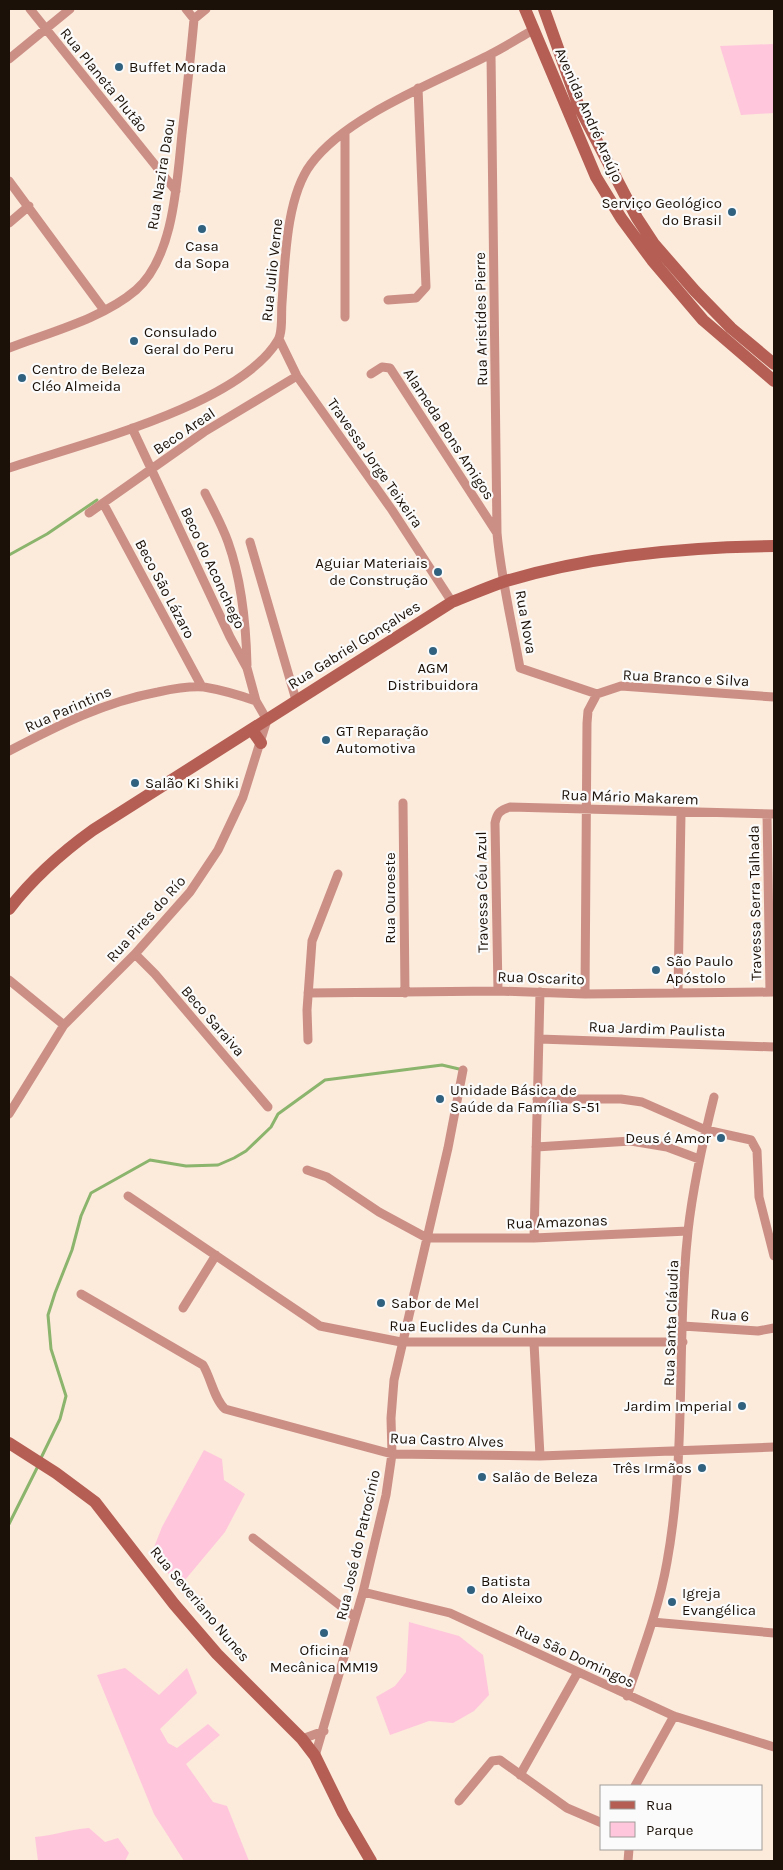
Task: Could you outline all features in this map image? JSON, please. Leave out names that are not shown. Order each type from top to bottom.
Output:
[{"type":"street","name":"Rua Planeta Plutão","points":[[30,9],[176,192]]},
{"type":"street","points":[[9,59],[70,9]]},
{"type":"street","points":[[186,9],[194,19],[206,9]]},
{"type":"street","name":"Avenida André Araújo","points":[[525,9],[596,177],[621,218],[652,260],[703,320],[774,381]]},
{"type":"street","name":"Avenida André Araújo","points":[[544,9],[578,106],[637,218],[654,244],[695,291],[731,328],[774,364]]},
{"type":"street","name":"Rua Nazira Daou","points":[[9,348],[104,310],[137,289],[156,265],[168,230],[176,192],[194,19]]},
{"type":"street","name":"Rua Julio Verne","points":[[9,468],[132,428],[215,394],[257,364],[279,339],[292,210],[311,164],[345,132],[418,88],[491,54],[533,30]]},
{"type":"street","name":"Rua Aristídes Pierre","points":[[491,54],[497,533],[500,567],[505,582]]},
{"type":"street","points":[[388,300],[416,298],[426,287],[418,88]]},
{"type":"street","points":[[345,132],[345,317]]},
{"type":"street","points":[[9,181],[104,310]]},
{"type":"street","points":[[9,223],[28,206]]},
{"type":"street","name":"Travessa Jorge Teixeira","points":[[279,339],[297,376],[392,510],[452,602]]},
{"type":"street","name":"Alameda Bons Amigos","points":[[371,374],[382,367],[390,368],[497,533]]},
{"type":"street","name":"Beco Areal","points":[[89,513],[204,432],[297,376]]},
{"type":"street","name":"Beco do Aconchego","points":[[132,428],[230,637],[247,668],[256,700],[267,720]]},
{"type":"street","points":[[205,493],[228,540],[234,562],[246,630],[247,668]]},
{"type":"street","name":"Beco São Lázaro","points":[[104,503],[202,687]]},
{"type":"street","points":[[250,542],[296,700]]},
{"type":"street","name":"Rua Gabriel Gonçalves","points":[[9,909],[23,890],[58,856],[93,830],[452,602],[505,582],[555,569],[615,558],[675,551],[774,546]]},
{"type":"street","name":"Rua Nova","points":[[505,582],[520,668],[597,694]]},
{"type":"street","name":"Rua Branco e Silva","points":[[597,694],[621,686],[774,697]]},
{"type":"street","name":"Rua Parintins","points":[[9,751],[60,724],[130,698],[169,690],[202,687],[230,692],[256,700]]},
{"type":"street","points":[[585,994],[588,809],[587,723],[588,711],[597,694]]},
{"type":"street","name":"Rua Pires do Río","points":[[9,1114],[64,1025],[135,954],[190,892],[218,850],[243,797],[267,720]]},
{"type":"street","points":[[252,730],[261,743]]},
{"type":"street","name":"Rua Ouroeste","points":[[403,803],[405,993]]},
{"type":"street","name":"Rua Mário Makarem","points":[[495,823],[497,815],[502,810],[510,807],[770,814]]},
{"type":"street","points":[[678,992],[681,813]]},
{"type":"street","name":"Travessa Serra Talhada","points":[[770,814],[772,992]]},
{"type":"street","name":"Travessa Céu Azul","points":[[495,823],[498,991]]},
{"type":"street","points":[[308,1040],[308,993],[312,941],[338,874]]},
{"type":"street","name":"Beco Saraiva","points":[[135,954],[268,1107]]},
{"type":"street","points":[[9,980],[64,1025]]},
{"type":"street","name":"Rua Oscarito","points":[[308,993],[498,991],[585,994],[772,992]]},
{"type":"street","points":[[534,1238],[540,992]]},
{"type":"street","name":"Rua Jardim Paulista","points":[[539,1039],[774,1047]]},
{"type":"street","name":"Rua José do Patrocínio","points":[[315,1756],[324,1731],[363,1592],[386,1495],[392,1454],[393,1389],[401,1342],[427,1238],[463,1070]]},
{"type":"street","name":"Rua Santa Cláudia","points":[[627,1696],[652,1622],[667,1562],[680,1451],[683,1326],[688,1231],[699,1159],[714,1098]]},
{"type":"street","points":[[536,1099],[621,1099],[642,1102],[706,1130],[751,1140],[755,1145],[759,1197],[774,1256]]},
{"type":"street","points":[[536,1147],[631,1141],[667,1147],[699,1159]]},
{"type":"street","points":[[307,1170],[327,1177],[379,1212],[427,1238]]},
{"type":"street","name":"Rua Euclides da Cunha","points":[[128,1196],[320,1326],[401,1342],[683,1342]]},
{"type":"street","name":"Rua Amazonas","points":[[427,1238],[534,1238],[688,1231]]},
{"type":"street","points":[[183,1308],[216,1255]]},
{"type":"street","name":"Rua Castro Alves","points":[[81,1294],[203,1365],[211,1379],[221,1405],[225,1409],[392,1454],[540,1456],[774,1447]]},
{"type":"street","name":"Rua 6","points":[[683,1326],[758,1331],[774,1328]]},
{"type":"street","points":[[534,1343],[540,1456]]},
{"type":"street","name":"Rua Severiano Nunes","points":[[9,1443],[95,1502],[174,1604],[216,1654],[302,1739],[315,1756],[343,1813],[370,1861]]},
{"type":"street","points":[[253,1538],[355,1617]]},
{"type":"street","name":"Rua São Domingos","points":[[363,1592],[450,1613],[674,1716],[774,1747]]},
{"type":"street","points":[[652,1622],[774,1633]]},
{"type":"street","points":[[520,1775],[578,1672]]},
{"type":"street","points":[[635,1785],[674,1716]]},
{"type":"street","points":[[302,1739],[324,1731]]},
{"type":"street","points":[[459,1801],[492,1761],[500,1760],[567,1808],[600,1822]]},
{"type":"green space","points":[[774,44],[774,113],[741,115],[720,46]]},
{"type":"green space","points":[[204,1450],[222,1459],[224,1480],[245,1494],[225,1532],[180,1586],[151,1555],[162,1527]]},
{"type":"green space","points":[[409,1622],[459,1636],[483,1655],[489,1695],[474,1711],[453,1723],[429,1721],[390,1735],[376,1697],[395,1686],[406,1672]]},
{"type":"green space","points":[[125,1668],[159,1695],[187,1668],[197,1693],[160,1729],[168,1743],[177,1748],[208,1724],[220,1735],[186,1764],[213,1802],[227,1806],[249,1861],[184,1861],[154,1814],[97,1675]]},
{"type":"green space","points":[[89,1828],[105,1842],[118,1838],[129,1853],[125,1861],[38,1861],[35,1837]]},
{"type":"waterway","points":[[9,555],[47,534],[97,500]]},
{"type":"waterway","points":[[40,1460],[60,1419],[66,1396],[51,1349],[48,1315],[72,1250],[81,1216],[91,1193],[150,1160],[186,1166],[218,1165],[234,1158],[246,1151],[271,1127],[278,1114],[325,1080],[442,1065],[459,1069]]},
{"type":"waterway","points":[[9,1524],[38,1466]]},
{"type":"place","name":"Buffet Morada","points":[[119,67]]},
{"type":"place","name":"Serviço Geológico do Brasil","points":[[732,212]]},
{"type":"place","name":"Casa da Sopa","points":[[202,229]]},
{"type":"place","name":"Consulado Geral do Peru","points":[[134,341]]},
{"type":"place","name":"Centro de Beleza Cléo Almeida","points":[[22,378]]},
{"type":"place","name":"Aguiar Materiais de Construção","points":[[438,572]]},
{"type":"place","name":"AGM Distribuidora","points":[[433,651]]},
{"type":"place","name":"GT Reparação Automotiva","points":[[326,740]]},
{"type":"place","name":"Salão Ki Shiki","points":[[135,783]]},
{"type":"place","name":"São Paulo Apóstolo","points":[[656,970]]},
{"type":"place","name":"Unidade Básica de Saúde da Família S-51","points":[[440,1099]]},
{"type":"place","name":"Deus é Amor","points":[[721,1138]]},
{"type":"place","name":"Sabor de Mel","points":[[381,1303]]},
{"type":"place","name":"Jardim Imperial","points":[[742,1406]]},
{"type":"place","name":"Três Irmãos","points":[[702,1468]]},
{"type":"place","name":"Salão de Beleza","points":[[482,1477]]},
{"type":"place","name":"Batista do Aleixo","points":[[471,1590]]},
{"type":"place","name":"Igreja Evangélica","points":[[672,1602]]},
{"type":"place","name":"Oficina Mecânica MM19","points":[[324,1633]]}]
